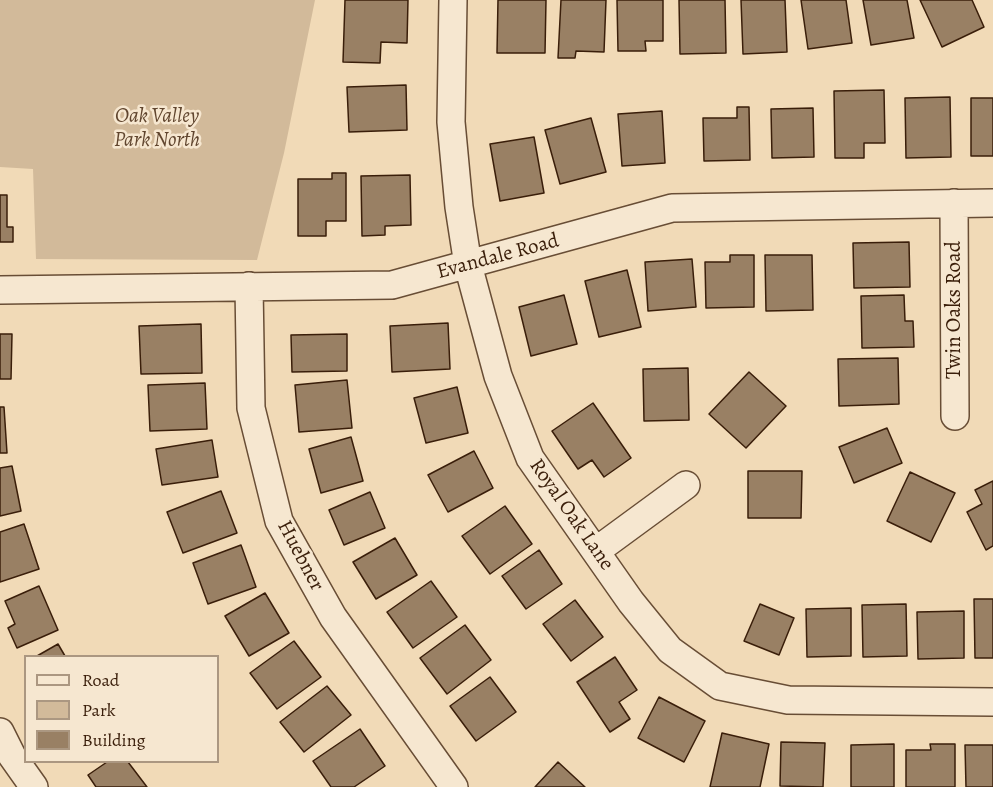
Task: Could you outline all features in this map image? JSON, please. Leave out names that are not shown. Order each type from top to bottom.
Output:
[{"type":"street","name":"Royal Oak Lane","points":[[453,0],[451,122],[459,207],[468,265],[498,375],[530,458],[631,602],[670,650],[720,686],[788,700],[993,702]]},
{"type":"street","name":"Twin Oaks Road","points":[[954,203],[955,416]]},
{"type":"street","name":"Evandale Road","points":[[0,290],[392,285],[672,208],[993,203]]},
{"type":"street","name":"Huebner","points":[[249,286],[251,408],[279,521],[333,617],[454,787]]},
{"type":"street","points":[[596,551],[686,484]]},
{"type":"street","points":[[0,732],[12,756],[34,787]]},
{"type":"green space","name":"Oak Valley Park North","points":[[0,0],[315,0],[284,153],[257,260],[36,259],[33,169],[0,167]]},
{"type":"building","points":[[345,0],[408,0],[407,43],[381,42],[380,63],[343,62]]},
{"type":"building","points":[[498,0],[546,0],[545,53],[497,53]]},
{"type":"building","points":[[561,0],[606,0],[604,52],[576,51],[575,58],[558,58]]},
{"type":"building","points":[[617,0],[663,0],[663,41],[645,41],[646,51],[618,51]]},
{"type":"building","points":[[679,0],[725,0],[726,53],[680,54]]},
{"type":"building","points":[[741,0],[785,0],[787,52],[743,54]]},
{"type":"building","points":[[801,0],[846,0],[852,43],[808,49]]},
{"type":"building","points":[[863,0],[907,0],[914,38],[871,45]]},
{"type":"building","points":[[920,0],[972,0],[984,27],[942,47]]},
{"type":"building","points":[[406,85],[407,130],[349,132],[347,87]]},
{"type":"building","points":[[884,90],[885,143],[864,143],[864,158],[835,158],[834,91]]},
{"type":"building","points":[[950,97],[951,157],[906,158],[905,98]]},
{"type":"building","points":[[971,98],[993,98],[993,156],[971,156]]},
{"type":"building","points":[[737,107],[749,107],[750,160],[704,161],[703,118],[737,118]]},
{"type":"building","points":[[813,108],[814,157],[772,158],[771,109]]},
{"type":"building","points":[[662,111],[665,163],[622,166],[618,114]]},
{"type":"building","points":[[591,118],[606,172],[560,184],[545,130]]},
{"type":"building","points":[[534,137],[544,193],[500,201],[490,144]]},
{"type":"building","points":[[332,173],[346,173],[346,221],[326,221],[326,236],[298,236],[298,179],[332,179]]},
{"type":"building","points":[[410,175],[411,225],[385,226],[385,235],[362,236],[361,176]]},
{"type":"building","points":[[0,195],[7,195],[7,227],[13,227],[13,242],[0,242]]},
{"type":"building","points":[[909,242],[910,287],[854,288],[853,243]]},
{"type":"building","points":[[730,255],[754,255],[754,307],[706,308],[705,262],[730,262]]},
{"type":"building","points":[[765,255],[812,255],[813,310],[766,311]]},
{"type":"building","points":[[692,259],[696,307],[648,311],[645,262]]},
{"type":"building","points":[[627,270],[641,327],[599,337],[585,281]]},
{"type":"building","points":[[564,295],[577,344],[531,356],[519,307]]},
{"type":"building","points":[[904,295],[905,321],[913,321],[914,347],[862,348],[861,296]]},
{"type":"building","points":[[448,323],[450,369],[392,372],[390,326]]},
{"type":"building","points":[[201,324],[202,373],[141,374],[139,326]]},
{"type":"building","points":[[0,334],[12,334],[11,379],[0,379]]},
{"type":"building","points":[[347,334],[347,371],[292,372],[291,335]]},
{"type":"building","points":[[898,358],[899,404],[839,406],[838,359]]},
{"type":"building","points":[[688,368],[689,420],[644,421],[643,369]]},
{"type":"building","points":[[749,372],[786,406],[746,448],[709,414]]},
{"type":"building","points":[[347,380],[352,428],[299,432],[295,385]]},
{"type":"building","points":[[205,383],[207,429],[150,431],[148,385]]},
{"type":"building","points":[[457,387],[468,433],[426,443],[414,398]]},
{"type":"building","points":[[593,403],[631,458],[604,477],[592,460],[578,469],[552,431]]},
{"type":"building","points":[[0,407],[4,407],[7,453],[0,453]]},
{"type":"building","points":[[887,428],[902,463],[854,483],[839,447]]},
{"type":"building","points":[[351,437],[363,481],[321,493],[309,449]]},
{"type":"building","points":[[212,440],[218,477],[162,485],[156,449]]},
{"type":"building","points":[[474,451],[493,488],[448,512],[428,475]]},
{"type":"building","points":[[12,466],[21,511],[0,516],[0,468]]},
{"type":"building","points":[[748,471],[802,471],[801,518],[748,518]]},
{"type":"building","points":[[910,472],[955,493],[931,542],[887,521]]},
{"type":"building","points":[[993,481],[993,546],[986,550],[967,512],[982,504],[975,490]]},
{"type":"building","points":[[221,491],[237,533],[183,553],[167,512]]},
{"type":"building","points":[[370,492],[385,528],[344,545],[329,510]]},
{"type":"building","points":[[505,506],[532,544],[490,574],[462,536]]},
{"type":"building","points":[[24,524],[39,569],[0,582],[0,532]]},
{"type":"building","points":[[395,538],[417,575],[376,599],[353,562]]},
{"type":"building","points":[[241,545],[256,587],[208,604],[193,563]]},
{"type":"building","points":[[539,550],[562,584],[526,609],[502,576]]},
{"type":"building","points":[[431,581],[457,617],[413,648],[387,612]]},
{"type":"building","points":[[39,586],[58,630],[17,648],[8,628],[15,624],[5,601]]},
{"type":"building","points":[[265,593],[289,633],[249,656],[225,616]]},
{"type":"building","points":[[974,599],[993,599],[993,658],[975,658]]},
{"type":"building","points":[[575,600],[603,637],[571,661],[543,624]]},
{"type":"building","points":[[760,604],[794,618],[779,655],[744,641]]},
{"type":"building","points":[[906,604],[907,656],[863,657],[862,605]]},
{"type":"building","points":[[851,608],[851,656],[807,657],[806,609]]},
{"type":"building","points":[[964,611],[964,658],[918,659],[917,612]]},
{"type":"building","points":[[465,625],[491,660],[447,694],[420,658]]},
{"type":"building","points":[[294,641],[321,677],[277,709],[250,673]]},
{"type":"building","points":[[58,644],[64,655],[39,655]]},
{"type":"building","points":[[615,657],[637,690],[619,702],[630,719],[610,732],[577,682]]},
{"type":"building","points":[[490,677],[516,712],[476,741],[450,706]]},
{"type":"building","points":[[327,686],[351,715],[304,752],[280,722]]},
{"type":"building","points":[[659,697],[705,721],[684,762],[638,738]]},
{"type":"building","points":[[360,729],[385,766],[354,787],[331,787],[313,761]]},
{"type":"building","points":[[722,733],[769,744],[760,787],[710,787]]},
{"type":"building","points":[[781,742],[825,743],[823,787],[780,786]]},
{"type":"building","points":[[894,744],[894,787],[851,787],[851,745]]},
{"type":"building","points":[[930,744],[955,744],[955,787],[906,787],[906,750],[931,750]]},
{"type":"building","points":[[965,745],[993,745],[993,787],[966,787]]},
{"type":"building","points":[[558,762],[585,787],[535,787]]},
{"type":"building","points":[[106,763],[129,763],[147,787],[96,787],[88,775]]}]
